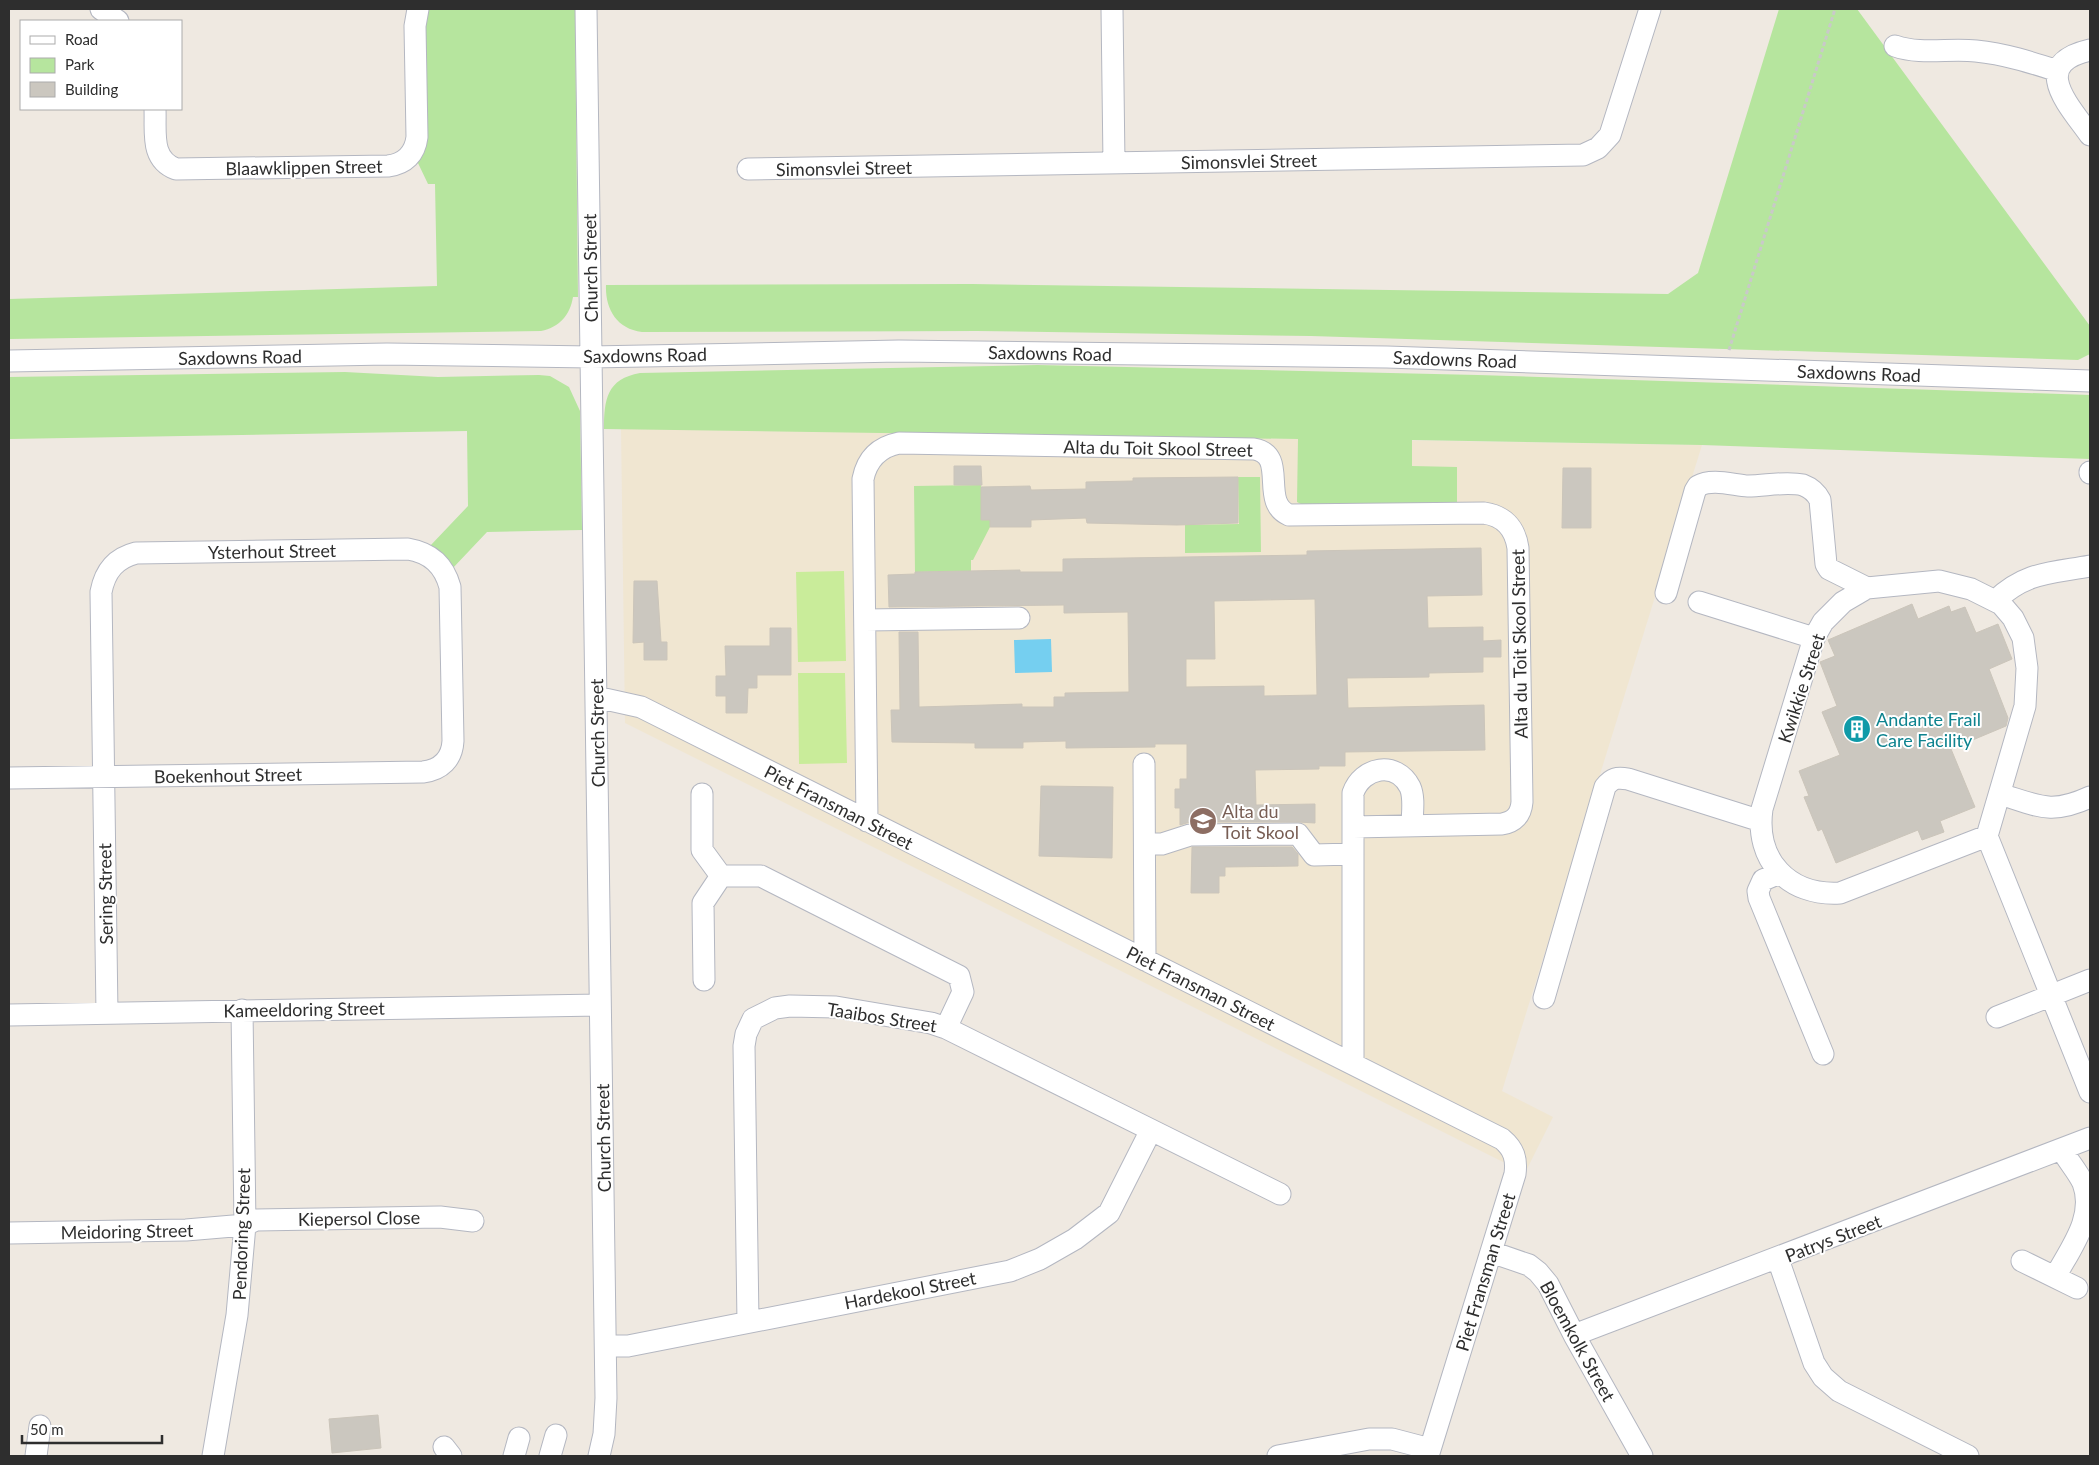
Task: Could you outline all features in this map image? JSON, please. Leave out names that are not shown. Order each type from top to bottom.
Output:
[{"type":"street","name":"Blaawklippen Street","points":[[155,110],[157,151],[165,163],[176,169],[395,165],[407,159],[416,145],[415,26],[418,9]]},
{"type":"street","name":"Church Street","points":[[586,9],[606,1346],[606,1416],[600,1456]]},
{"type":"street","points":[[1112,9],[1114,163]]},
{"type":"street","name":"Simonsvlei Street","points":[[748,169],[1584,155],[1598,148],[1610,135],[1650,9]]},
{"type":"street","points":[[1895,46],[1904,49],[1938,52],[1974,50],[2006,55],[2058,71]]},
{"type":"street","points":[[2090,50],[2067,58],[2058,71],[2056,80],[2061,96],[2090,135]]},
{"type":"street","name":"Saxdowns Road","points":[[9,362],[387,354],[591,357],[899,351],[1387,357],[2090,381]]},
{"type":"street","name":"Alta du Toit Skool Street","points":[[867,821],[863,479],[873,458],[889,445],[900,443],[1254,449],[1264,452],[1270,459],[1273,468],[1275,500],[1280,509],[1289,514],[1484,512],[1494,514],[1509,524],[1517,539],[1518,548],[1521,808],[1515,819],[1507,823],[1353,827]]},
{"type":"street","points":[[1666,592],[1695,491],[1698,486],[1709,482],[1747,486],[1801,485],[1810,488],[1817,493],[1820,500],[1826,564],[1829,569],[1867,588]]},
{"type":"street","name":"Ysterhout Street","points":[[104,776],[101,592],[111,567],[127,556],[136,553],[408,549],[428,555],[443,569],[450,587],[452,749],[444,764]]},
{"type":"street","points":[[1995,601],[2010,586],[2027,578],[2090,566]]},
{"type":"street","name":"Kwikkie Street","points":[[1938,581],[1971,589],[2001,604],[2018,626],[2026,653],[2027,668],[2024,706],[1987,836],[1840,893],[1812,891],[1798,886],[1780,873],[1767,854],[1763,843],[1760,821],[1762,809],[1814,638],[1833,610],[1867,588],[1938,581]]},
{"type":"street","points":[[1699,602],[1814,638]]},
{"type":"street","points":[[865,620],[1019,618]]},
{"type":"street","name":"Piet Fransman Street","points":[[596,697],[641,707],[1502,1139],[1514,1152],[1516,1168],[1429,1453]]},
{"type":"street","name":"Boekenhout Street","points":[[9,778],[423,772],[431,771],[444,764]]},
{"type":"street","points":[[1144,764],[1145,960]]},
{"type":"street","points":[[1353,1064],[1353,793],[1355,785],[1366,774],[1381,769],[1397,774],[1409,786],[1412,794],[1412,826]]},
{"type":"street","name":"Sering Street","points":[[104,776],[107,1013]]},
{"type":"street","points":[[1544,998],[1608,782],[1619,778],[1628,779],[1760,821]]},
{"type":"street","points":[[702,794],[702,850],[721,876]]},
{"type":"street","points":[[2000,794],[2046,808],[2071,806],[2090,797]]},
{"type":"street","points":[[1144,844],[1162,844],[1190,835],[1298,834],[1314,855],[1353,854]]},
{"type":"street","points":[[1987,836],[2090,1092]]},
{"type":"street","points":[[1780,873],[1764,880],[1758,891],[1758,898],[1823,1054]]},
{"type":"street","points":[[704,980],[703,903],[721,876]]},
{"type":"street","points":[[721,876],[761,876],[954,972],[962,982],[964,992],[946,1028]]},
{"type":"street","points":[[1996,1017],[2090,980]]},
{"type":"street","name":"Kameeldoring Street","points":[[9,1015],[600,1004]]},
{"type":"street","name":"Taaibos Street","points":[[748,1322],[744,1046],[746,1034],[753,1019],[775,1008],[790,1006],[836,1007],[946,1028],[1280,1194]]},
{"type":"street","name":"Pendoring Street","points":[[213,1456],[237,1315],[245,1225],[242,1010]]},
{"type":"street","name":"Hardekool Street","points":[[606,1346],[628,1346],[1010,1271],[1040,1259],[1075,1239],[1109,1213],[1151,1130]]},
{"type":"street","name":"Patrys Street","points":[[1574,1335],[1778,1259],[2090,1138]]},
{"type":"street","points":[[2055,1277],[2088,1212],[2087,1197],[2082,1182],[2062,1150]]},
{"type":"street","name":"Kiepersol Close","points":[[245,1225],[256,1220],[440,1217],[473,1221]]},
{"type":"street","name":"Meidoring Street","points":[[9,1233],[186,1230],[245,1225]]},
{"type":"street","name":"Bloemkolk Street","points":[[1491,1252],[1529,1266],[1538,1272],[1548,1284],[1574,1335],[1642,1456]]},
{"type":"street","points":[[1778,1259],[1814,1363],[1824,1377],[1839,1391],[1968,1456]]},
{"type":"street","points":[[2022,1261],[2078,1288]]},
{"type":"street","points":[[36,1456],[40,1426]]},
{"type":"street","points":[[550,1456],[556,1435]]},
{"type":"street","points":[[1278,1456],[1369,1439],[1392,1439],[1429,1453]]},
{"type":"path","points":[[1724,368],[1835,9]]},
{"type":"shaded area","name":"Alta du Toit Skool","points":[[621,428],[1702,445],[1502,1091],[1553,1117],[1525,1173],[625,723]]},
{"type":"green space","points":[[428,9],[575,9],[578,297],[573,297],[567,315],[554,327],[541,331],[9,339],[9,299],[437,286],[435,184],[428,184],[417,161],[424,26]]},
{"type":"green space","points":[[1779,9],[1857,9],[2090,326],[2090,354],[2078,360],[1311,336],[977,331],[642,332],[625,327],[619,322],[610,309],[606,294],[606,285],[972,284],[1668,294],[1698,273]]},
{"type":"green space","points":[[1037,365],[1478,375],[2090,395],[2090,459],[1702,445],[1412,440],[1412,466],[1457,467],[1457,503],[1305,506],[1297,502],[1298,439],[604,429],[605,408],[614,385],[620,380],[640,373]]},
{"type":"green space","points":[[345,372],[438,377],[539,375],[550,376],[569,387],[580,411],[582,530],[487,532],[452,569],[430,546],[468,506],[467,431],[9,439],[9,377]]},
{"type":"green space","points":[[1238,477],[1260,477],[1261,552],[1185,553],[1185,525],[1239,524]]},
{"type":"green space","points":[[981,485],[981,520],[990,520],[990,527],[973,560],[971,560],[971,571],[915,572],[914,486]]},
{"type":"green space","points":[[844,571],[846,661],[798,662],[796,572]]},
{"type":"green space","points":[[798,673],[845,673],[847,763],[799,764]]},
{"type":"water","points":[[1051,639],[1052,672],[1015,673],[1014,640]]},
{"type":"building","points":[[954,466],[981,466],[982,485],[954,485]]},
{"type":"building","points":[[1563,468],[1591,468],[1591,528],[1562,528]]},
{"type":"building","points":[[1238,477],[1238,523],[1177,525],[1087,523],[1086,518],[1031,520],[1031,527],[990,527],[990,520],[981,520],[981,487],[1030,486],[1031,490],[1086,489],[1086,482],[1133,481],[1133,478]]},
{"type":"building","points":[[1481,548],[1482,595],[1427,596],[1428,628],[1483,627],[1483,641],[1501,640],[1501,657],[1483,657],[1483,672],[1429,673],[1429,677],[1347,678],[1348,708],[1484,705],[1485,750],[1345,752],[1345,766],[1319,766],[1319,769],[1255,770],[1256,805],[1315,804],[1315,823],[1190,822],[1180,825],[1180,808],[1175,808],[1175,789],[1180,789],[1180,779],[1187,779],[1187,744],[1155,744],[1155,747],[1066,748],[1066,741],[1023,742],[1023,748],[975,748],[975,743],[892,742],[891,710],[900,710],[899,632],[918,632],[919,707],[1022,704],[1022,707],[1054,707],[1054,697],[1065,697],[1065,693],[1129,692],[1128,612],[1064,613],[1064,605],[889,607],[888,575],[915,574],[915,572],[1020,570],[1020,572],[1063,572],[1063,559],[1307,555],[1307,551]],"holes":[[[1315,599],[1317,695],[1264,696],[1264,686],[1186,687],[1186,659],[1215,659],[1214,601]]]},
{"type":"building","points":[[634,581],[657,581],[661,642],[667,642],[667,660],[644,660],[644,642],[633,643]]},
{"type":"building","name":"Andante Frail Care Facility","points":[[1912,604],[1918,619],[1949,606],[1951,612],[1965,607],[1976,633],[1998,624],[2012,659],[1989,669],[2008,718],[2006,726],[1951,749],[1975,807],[1940,821],[1944,832],[1922,840],[1918,830],[1836,863],[1822,829],[1818,831],[1804,797],[1809,796],[1799,771],[1840,755],[1822,712],[1837,706],[1820,662],[1835,656],[1828,640]]},
{"type":"building","points":[[770,628],[791,628],[791,675],[757,675],[757,688],[748,688],[747,713],[726,713],[726,696],[716,696],[716,676],[726,676],[725,646],[770,646]]},
{"type":"building","points":[[1041,786],[1113,787],[1112,858],[1039,856]]},
{"type":"building","points":[[1192,847],[1292,847],[1298,854],[1298,866],[1225,867],[1225,876],[1219,876],[1219,893],[1191,893]]},
{"type":"building","points":[[378,1415],[381,1448],[332,1453],[329,1419]]},
{"type":"place","name":"Andante Frail Care Facility","points":[[1857,729]]},
{"type":"place","name":"Alta du Toit Skool","points":[[1203,821]]}]
